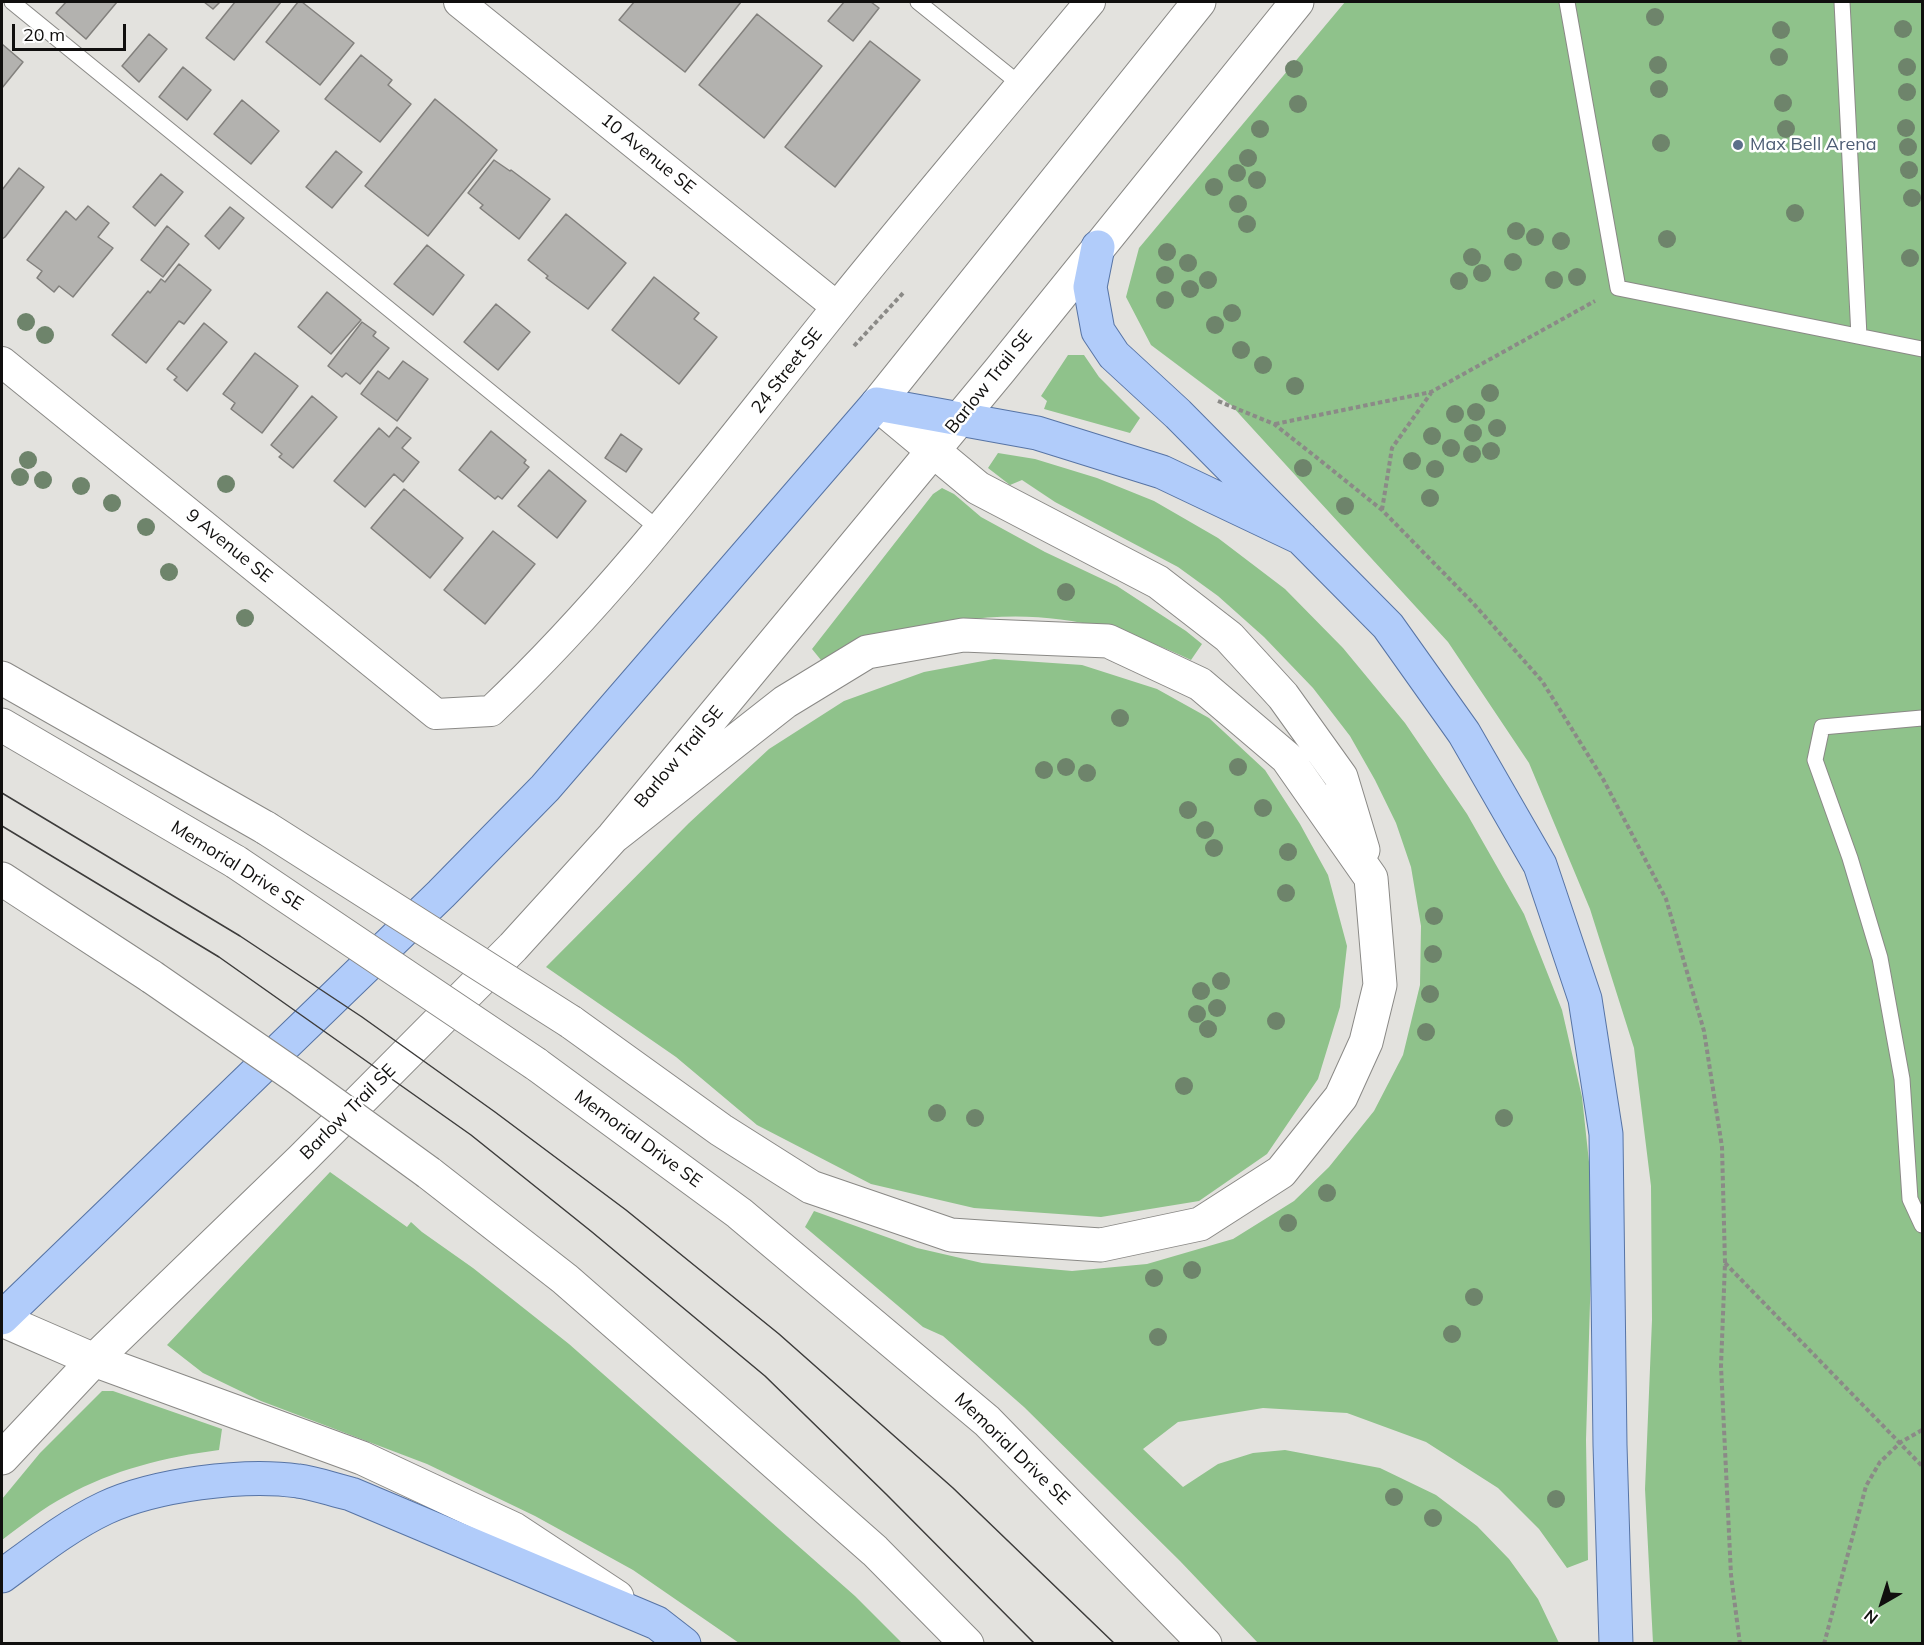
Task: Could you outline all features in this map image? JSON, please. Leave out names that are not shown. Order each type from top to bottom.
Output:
[{"type":"main road","points":[[684,1644],[657,1623],[514,1529],[362,1458],[94,1360],[2,1319],[433,902],[545,788],[877,405],[1199,2]]},
{"type":"main road","name":"Barlow Trail SE","points":[[2,1458],[94,1360],[302,1159],[546,913],[613,837],[960,418],[1297,2]]},
{"type":"main road","points":[[1098,247],[1090,287],[1098,331],[1114,355],[1178,414],[1388,626],[1464,733],[1540,865],[1585,999],[1606,1134],[1610,1444],[1616,1644]]},
{"type":"main road","points":[[877,405],[1037,433],[1162,472],[1301,538]]},
{"type":"main road","points":[[2,678],[266,828],[571,1022],[721,1130],[811,1187],[951,1235],[1101,1245],[1200,1224],[1281,1172],[1341,1097],[1366,1042],[1380,985],[1371,878],[1341,777],[1283,696],[1229,637],[1158,582],[978,488],[877,405]]},
{"type":"main road","points":[[613,837],[785,702],[867,652],[963,635],[1108,641],[1200,684],[1287,758],[1371,878]]},
{"type":"main road","name":"Memorial Drive SE","points":[[2,725],[236,862],[536,1064],[739,1213],[987,1421],[1204,1644]]},
{"type":"main road","points":[[2,879],[152,977],[298,1078],[429,1173],[565,1279],[874,1551],[968,1644]]},
{"type":"main road","points":[[2,1576],[71,1526],[106,1508],[156,1491],[246,1477],[298,1481],[351,1494],[657,1623]]},
{"type":"street","name":"10 Avenue SE","points":[[459,2],[837,307]]},
{"type":"street","name":"24 Street SE","points":[[463,712],[491,711],[530,674],[660,530],[837,307],[1090,2]]},
{"type":"street","name":"9 Avenue SE","points":[[2,362],[436,714],[463,712]]},
{"type":"lane","points":[[12,2],[660,530]]},
{"type":"lane","points":[[918,2],[1021,85]]},
{"type":"lane","points":[[1567,2],[1618,288],[1923,349]]},
{"type":"lane","points":[[1842,2],[1859,336]]},
{"type":"lane","points":[[1923,718],[1822,727],[1815,759],[1850,858],[1880,958],[1902,1079],[1910,1199],[1923,1225]]},
{"type":"path","points":[[1274,424],[1431,392],[1618,288]]},
{"type":"path","points":[[853,347],[904,291]]},
{"type":"path","points":[[1382,510],[1392,448],[1431,392]]},
{"type":"path","points":[[1725,1263],[1923,1466]]},
{"type":"path","points":[[1824,1644],[1866,1486],[1880,1462],[1900,1442],[1923,1430]]},
{"type":"green space","points":[[1345,2],[1922,2],[1922,1643],[1653,1643],[1645,1489],[1652,1320],[1651,1186],[1634,1048],[1590,909],[1529,763],[1448,642],[1231,405],[1151,345],[1126,297],[1139,248]]},
{"type":"green space","points":[[1068,355],[1084,355],[1099,377],[1140,418],[1130,433],[1044,409],[1047,401],[1041,396]]},
{"type":"green space","points":[[998,453],[1035,459],[1097,478],[1154,501],[1218,538],[1285,589],[1343,648],[1405,723],[1467,814],[1524,914],[1562,1010],[1582,1097],[1593,1199],[1586,1440],[1588,1560],[1567,1568],[1539,1529],[1498,1488],[1426,1442],[1347,1413],[1263,1408],[1178,1422],[1143,1449],[1183,1487],[1218,1464],[1253,1453],[1285,1450],[1380,1468],[1436,1495],[1477,1526],[1509,1559],[1538,1599],[1559,1643],[1258,1643],[1180,1561],[1024,1407],[943,1336],[923,1327],[805,1227],[814,1211],[917,1248],[982,1263],[1072,1271],[1147,1264],[1233,1239],[1294,1201],[1329,1167],[1374,1111],[1403,1055],[1420,985],[1421,926],[1411,867],[1396,823],[1350,736],[1313,688],[1264,637],[1218,596],[1178,567],[1055,502],[1022,480],[1010,485],[988,468]]},
{"type":"green space","points":[[942,488],[954,494],[981,517],[1045,552],[1117,586],[1202,644],[1191,660],[1163,647],[1107,628],[1049,618],[990,617],[923,626],[825,665],[812,649],[933,494]]},
{"type":"green space","points":[[994,659],[1082,665],[1157,689],[1209,718],[1265,770],[1300,824],[1328,875],[1347,946],[1340,1007],[1318,1079],[1267,1154],[1199,1201],[1101,1217],[974,1208],[871,1184],[757,1125],[676,1057],[546,967],[689,823],[769,749],[844,701],[924,672]]},
{"type":"green space","points":[[330,1172],[407,1227],[411,1222],[569,1344],[855,1596],[902,1643],[739,1643],[633,1570],[535,1516],[427,1464],[261,1401],[203,1373],[167,1345]]},
{"type":"green space","points":[[102,1391],[113,1391],[222,1429],[219,1450],[179,1456],[102,1479],[57,1501],[2,1540],[2,1499],[40,1453]]},
{"type":"building","points":[[66,2],[117,2],[86,39],[56,13]]},
{"type":"building","points":[[204,2],[220,2],[213,9]]},
{"type":"building","points":[[235,2],[281,2],[234,60],[206,38]]},
{"type":"building","points":[[298,2],[302,2],[354,43],[320,85],[266,42]]},
{"type":"building","points":[[634,2],[741,2],[685,72],[619,20]]},
{"type":"building","points":[[844,2],[871,2],[879,8],[853,41],[828,21]]},
{"type":"building","points":[[757,14],[822,66],[764,138],[699,85]]},
{"type":"building","points":[[149,34],[167,49],[139,82],[122,66]]},
{"type":"building","points":[[870,41],[920,80],[835,187],[785,147]]},
{"type":"building","points":[[2,44],[23,62],[2,88]]},
{"type":"building","points":[[361,55],[392,80],[388,85],[411,104],[380,142],[325,99]]},
{"type":"building","points":[[183,67],[211,90],[187,120],[159,97]]},
{"type":"building","points":[[435,99],[497,150],[428,236],[365,186]]},
{"type":"building","points":[[242,100],[279,131],[251,164],[214,134]]},
{"type":"building","points":[[336,151],[362,172],[332,208],[306,187]]},
{"type":"building","points":[[494,160],[550,199],[519,239],[480,208],[483,205],[468,193]]},
{"type":"building","points":[[19,168],[44,187],[2,239],[2,190]]},
{"type":"building","points":[[161,174],[183,192],[155,226],[133,207]]},
{"type":"building","points":[[88,206],[109,223],[98,237],[113,248],[73,297],[59,286],[54,292],[37,278],[42,271],[27,260],[66,211],[76,220]]},
{"type":"building","points":[[230,207],[244,218],[219,249],[205,236]]},
{"type":"building","points":[[566,214],[626,263],[588,309],[546,278],[548,276],[528,260]]},
{"type":"building","points":[[167,226],[189,244],[163,277],[141,260]]},
{"type":"building","points":[[427,245],[464,275],[433,315],[394,284]]},
{"type":"building","points":[[179,264],[211,290],[184,324],[179,321],[146,363],[112,335],[148,291],[150,293],[161,279],[165,282]]},
{"type":"building","points":[[654,277],[699,313],[694,319],[717,337],[679,384],[612,330]]},
{"type":"building","points":[[327,292],[361,320],[331,354],[298,327]]},
{"type":"building","points":[[496,304],[530,332],[498,370],[464,342]]},
{"type":"building","points":[[362,322],[376,332],[373,336],[389,348],[360,384],[346,373],[342,377],[328,366]]},
{"type":"building","points":[[204,323],[227,342],[187,391],[174,380],[177,377],[167,369]]},
{"type":"building","points":[[255,353],[298,386],[262,433],[231,409],[235,403],[223,394]]},
{"type":"building","points":[[403,361],[428,379],[397,421],[361,394],[378,371],[389,379]]},
{"type":"building","points":[[312,396],[337,417],[293,468],[279,457],[282,454],[271,445]]},
{"type":"building","points":[[397,427],[411,438],[402,448],[419,462],[403,482],[394,474],[365,507],[334,481],[379,428],[389,437]]},
{"type":"building","points":[[491,431],[526,460],[524,463],[529,467],[502,499],[498,496],[495,499],[459,470]]},
{"type":"building","points":[[621,434],[642,449],[626,472],[605,458]]},
{"type":"building","points":[[549,470],[586,501],[557,538],[518,506]]},
{"type":"building","points":[[404,489],[463,538],[430,578],[371,528]]},
{"type":"building","points":[[493,531],[535,564],[485,624],[444,590]]},
{"type":"tram line","points":[[2,793],[240,936],[362,1017],[495,1112],[626,1210],[779,1334],[953,1488],[1115,1644]]},
{"type":"tram line","points":[[2,826],[219,957],[471,1135],[765,1376],[1035,1644]]},
{"type":"place","name":"Max Bell Arena","points":[[1738,145]]}]
